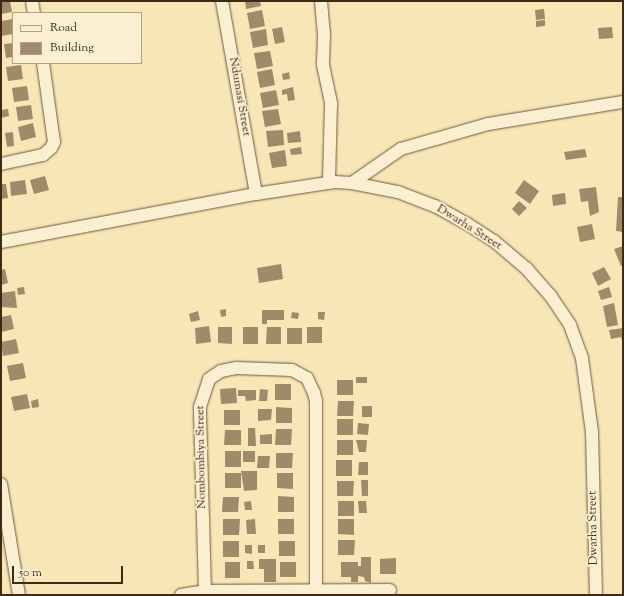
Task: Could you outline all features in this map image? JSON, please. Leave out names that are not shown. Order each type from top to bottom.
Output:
[{"type":"street","points":[[32,1],[34,12]]},
{"type":"street","name":"Ndumasi Street","points":[[222,1],[256,194]]},
{"type":"street","points":[[321,1],[324,34],[323,65],[331,104],[329,183]]},
{"type":"street","points":[[1,164],[44,155],[51,148],[54,142],[43,64]]},
{"type":"street","points":[[352,183],[401,149],[436,138],[488,124],[623,102]]},
{"type":"street","name":"Dwarha Street","points":[[1,242],[256,194],[329,183],[352,183],[398,192],[435,206],[494,240],[527,269],[550,296],[570,326],[582,358],[592,424],[596,595]]},
{"type":"street","name":"Nombombiya Street","points":[[205,591],[200,407],[209,379],[221,371],[236,368],[292,370],[307,378],[314,393],[316,401],[316,592]]},
{"type":"street","points":[[1,484],[19,595]]},
{"type":"street","points":[[181,595],[205,591],[316,592],[390,590]]},
{"type":"building","points":[[1,1],[10,1],[12,12],[1,14]]},
{"type":"building","points":[[245,1],[260,1],[261,6],[246,9]]},
{"type":"building","points":[[544,9],[545,19],[536,20],[535,10]]},
{"type":"building","points":[[262,10],[265,26],[250,29],[247,13]]},
{"type":"building","points":[[12,19],[12,34],[1,36],[1,21]]},
{"type":"building","points":[[545,20],[545,26],[536,27],[536,21]]},
{"type":"building","points":[[282,27],[285,42],[275,44],[272,29]]},
{"type":"building","points":[[612,27],[613,38],[599,39],[598,28]]},
{"type":"building","points":[[266,29],[268,45],[253,48],[250,32]]},
{"type":"building","points":[[12,43],[12,57],[6,58],[4,44]]},
{"type":"building","points":[[270,51],[273,66],[257,69],[254,53]]},
{"type":"building","points":[[21,65],[23,79],[8,81],[6,67]]},
{"type":"building","points":[[272,69],[275,85],[260,88],[257,72]]},
{"type":"building","points":[[289,72],[290,79],[283,80],[282,74]]},
{"type":"building","points":[[27,86],[29,100],[14,102],[12,88]]},
{"type":"building","points":[[293,87],[295,100],[288,101],[287,94],[282,95],[282,90]]},
{"type":"building","points":[[276,90],[279,105],[263,108],[260,93]]},
{"type":"building","points":[[31,105],[33,119],[18,121],[16,107]]},
{"type":"building","points":[[8,109],[9,116],[1,118],[1,110]]},
{"type":"building","points":[[278,109],[281,124],[265,127],[262,111]]},
{"type":"building","points":[[33,123],[36,137],[21,141],[18,127]]},
{"type":"building","points":[[283,130],[284,145],[268,147],[266,131]]},
{"type":"building","points":[[300,131],[301,142],[288,143],[287,133]]},
{"type":"building","points":[[13,132],[14,146],[7,147],[5,133]]},
{"type":"building","points":[[301,147],[302,154],[291,155],[290,149]]},
{"type":"building","points":[[585,149],[587,157],[566,160],[564,152]]},
{"type":"building","points":[[285,150],[287,166],[272,168],[269,153]]},
{"type":"building","points":[[45,176],[49,190],[34,194],[30,180]]},
{"type":"building","points":[[25,180],[27,194],[11,196],[10,182]]},
{"type":"building","points":[[524,180],[539,191],[530,204],[515,193]]},
{"type":"building","points":[[1,184],[6,184],[8,198],[1,199]]},
{"type":"building","points":[[596,187],[599,212],[590,216],[588,201],[581,202],[579,189]]},
{"type":"building","points":[[565,193],[566,204],[553,206],[552,195]]},
{"type":"building","points":[[618,197],[623,197],[623,232],[616,231]]},
{"type":"building","points":[[519,201],[527,208],[519,216],[512,209]]},
{"type":"building","points":[[592,224],[595,239],[580,242],[577,227]]},
{"type":"building","points":[[623,246],[623,265],[621,266],[614,249]]},
{"type":"building","points":[[281,264],[283,279],[259,283],[257,268]]},
{"type":"building","points":[[604,267],[611,279],[598,286],[592,273]]},
{"type":"building","points":[[5,269],[8,283],[1,285],[1,270]]},
{"type":"building","points":[[24,287],[25,294],[18,295],[17,288]]},
{"type":"building","points":[[609,287],[612,297],[601,300],[598,291]]},
{"type":"building","points":[[15,291],[17,308],[1,307],[1,293]]},
{"type":"building","points":[[614,303],[618,325],[607,327],[603,306]]},
{"type":"building","points":[[226,309],[226,316],[221,317],[220,310]]},
{"type":"building","points":[[262,310],[284,310],[284,320],[267,320],[267,324],[262,324]]},
{"type":"building","points":[[198,311],[200,320],[191,322],[189,314]]},
{"type":"building","points":[[292,312],[299,313],[298,319],[291,318]]},
{"type":"building","points":[[318,312],[325,312],[324,320],[318,319]]},
{"type":"building","points":[[11,315],[14,329],[1,332],[1,317]]},
{"type":"building","points":[[209,326],[211,342],[196,344],[195,328]]},
{"type":"building","points":[[218,327],[232,327],[232,344],[218,343]]},
{"type":"building","points":[[243,327],[258,327],[258,344],[243,344]]},
{"type":"building","points":[[267,327],[281,327],[281,344],[266,344]]},
{"type":"building","points":[[307,327],[322,327],[322,343],[307,343]]},
{"type":"building","points":[[287,328],[302,328],[302,344],[287,344]]},
{"type":"building","points":[[623,328],[623,343],[621,337],[611,339],[609,330]]},
{"type":"building","points":[[16,339],[19,353],[3,356],[1,342]]},
{"type":"building","points":[[23,363],[26,378],[10,381],[7,366]]},
{"type":"building","points":[[356,377],[367,377],[367,383],[356,383]]},
{"type":"building","points":[[337,380],[353,380],[353,395],[337,395]]},
{"type":"building","points":[[275,384],[291,384],[291,400],[275,400]]},
{"type":"building","points":[[236,388],[237,403],[221,404],[220,389]]},
{"type":"building","points":[[260,389],[268,390],[267,401],[259,401]]},
{"type":"building","points":[[238,390],[256,390],[256,400],[246,401],[245,396],[238,396]]},
{"type":"building","points":[[27,394],[30,408],[14,411],[11,397]]},
{"type":"building","points":[[38,399],[39,407],[32,408],[31,401]]},
{"type":"building","points":[[338,401],[354,401],[353,416],[337,416]]},
{"type":"building","points":[[362,406],[372,406],[372,417],[362,417]]},
{"type":"building","points":[[276,407],[292,408],[292,423],[276,423]]},
{"type":"building","points":[[258,409],[272,409],[271,420],[258,421]]},
{"type":"building","points":[[224,410],[240,410],[240,425],[224,425]]},
{"type":"building","points":[[337,419],[353,419],[353,435],[337,435]]},
{"type":"building","points":[[358,423],[369,424],[368,435],[357,434]]},
{"type":"building","points":[[248,428],[255,428],[256,446],[248,446]]},
{"type":"building","points":[[276,429],[292,429],[291,445],[275,445]]},
{"type":"building","points":[[225,430],[241,430],[241,445],[224,445]]},
{"type":"building","points":[[272,434],[272,444],[260,444],[260,435]]},
{"type":"building","points":[[337,440],[353,440],[353,455],[337,455]]},
{"type":"building","points":[[356,440],[367,440],[366,452],[359,452]]},
{"type":"building","points":[[225,451],[241,451],[241,467],[225,467]]},
{"type":"building","points":[[243,451],[255,451],[255,462],[243,462]]},
{"type":"building","points":[[276,453],[293,453],[292,468],[276,468]]},
{"type":"building","points":[[258,456],[270,456],[269,468],[257,468]]},
{"type":"building","points":[[336,460],[352,460],[352,476],[336,476]]},
{"type":"building","points":[[359,462],[368,462],[368,475],[358,475]]},
{"type":"building","points":[[241,471],[257,471],[257,490],[244,491]]},
{"type":"building","points":[[225,473],[241,473],[241,488],[225,488]]},
{"type":"building","points":[[277,473],[293,473],[293,489],[277,488]]},
{"type":"building","points":[[361,480],[368,480],[368,496],[362,496]]},
{"type":"building","points":[[337,481],[354,481],[353,496],[337,496]]},
{"type":"building","points":[[278,496],[294,497],[294,512],[278,512]]},
{"type":"building","points":[[223,497],[239,497],[238,512],[222,512]]},
{"type":"building","points":[[251,501],[252,510],[245,510],[244,502]]},
{"type":"building","points":[[338,501],[354,501],[354,516],[338,516]]},
{"type":"building","points":[[358,501],[366,501],[367,513],[359,513]]},
{"type":"building","points":[[223,519],[240,519],[239,535],[223,535]]},
{"type":"building","points":[[255,519],[256,534],[247,534],[246,520]]},
{"type":"building","points":[[278,519],[294,519],[294,534],[278,534]]},
{"type":"building","points":[[338,519],[354,519],[354,535],[338,534]]},
{"type":"building","points":[[338,540],[355,540],[354,555],[338,555]]},
{"type":"building","points":[[223,541],[239,541],[239,557],[223,557]]},
{"type":"building","points":[[279,541],[295,541],[295,556],[279,556]]},
{"type":"building","points":[[245,545],[252,545],[252,554],[245,553]]},
{"type":"building","points":[[258,545],[265,545],[265,553],[258,553]]},
{"type":"building","points":[[361,557],[371,557],[371,583],[365,581],[364,577],[358,576],[358,582],[351,582],[351,577],[341,577],[341,562],[358,562],[358,566],[361,566]]},
{"type":"building","points":[[396,558],[396,574],[380,574],[380,559]]},
{"type":"building","points":[[259,559],[276,559],[276,582],[264,582],[264,569],[259,569]]},
{"type":"building","points":[[247,561],[253,561],[254,569],[247,569]]},
{"type":"building","points":[[225,562],[240,562],[240,578],[225,578]]},
{"type":"building","points":[[280,562],[296,562],[296,577],[280,577]]}]
